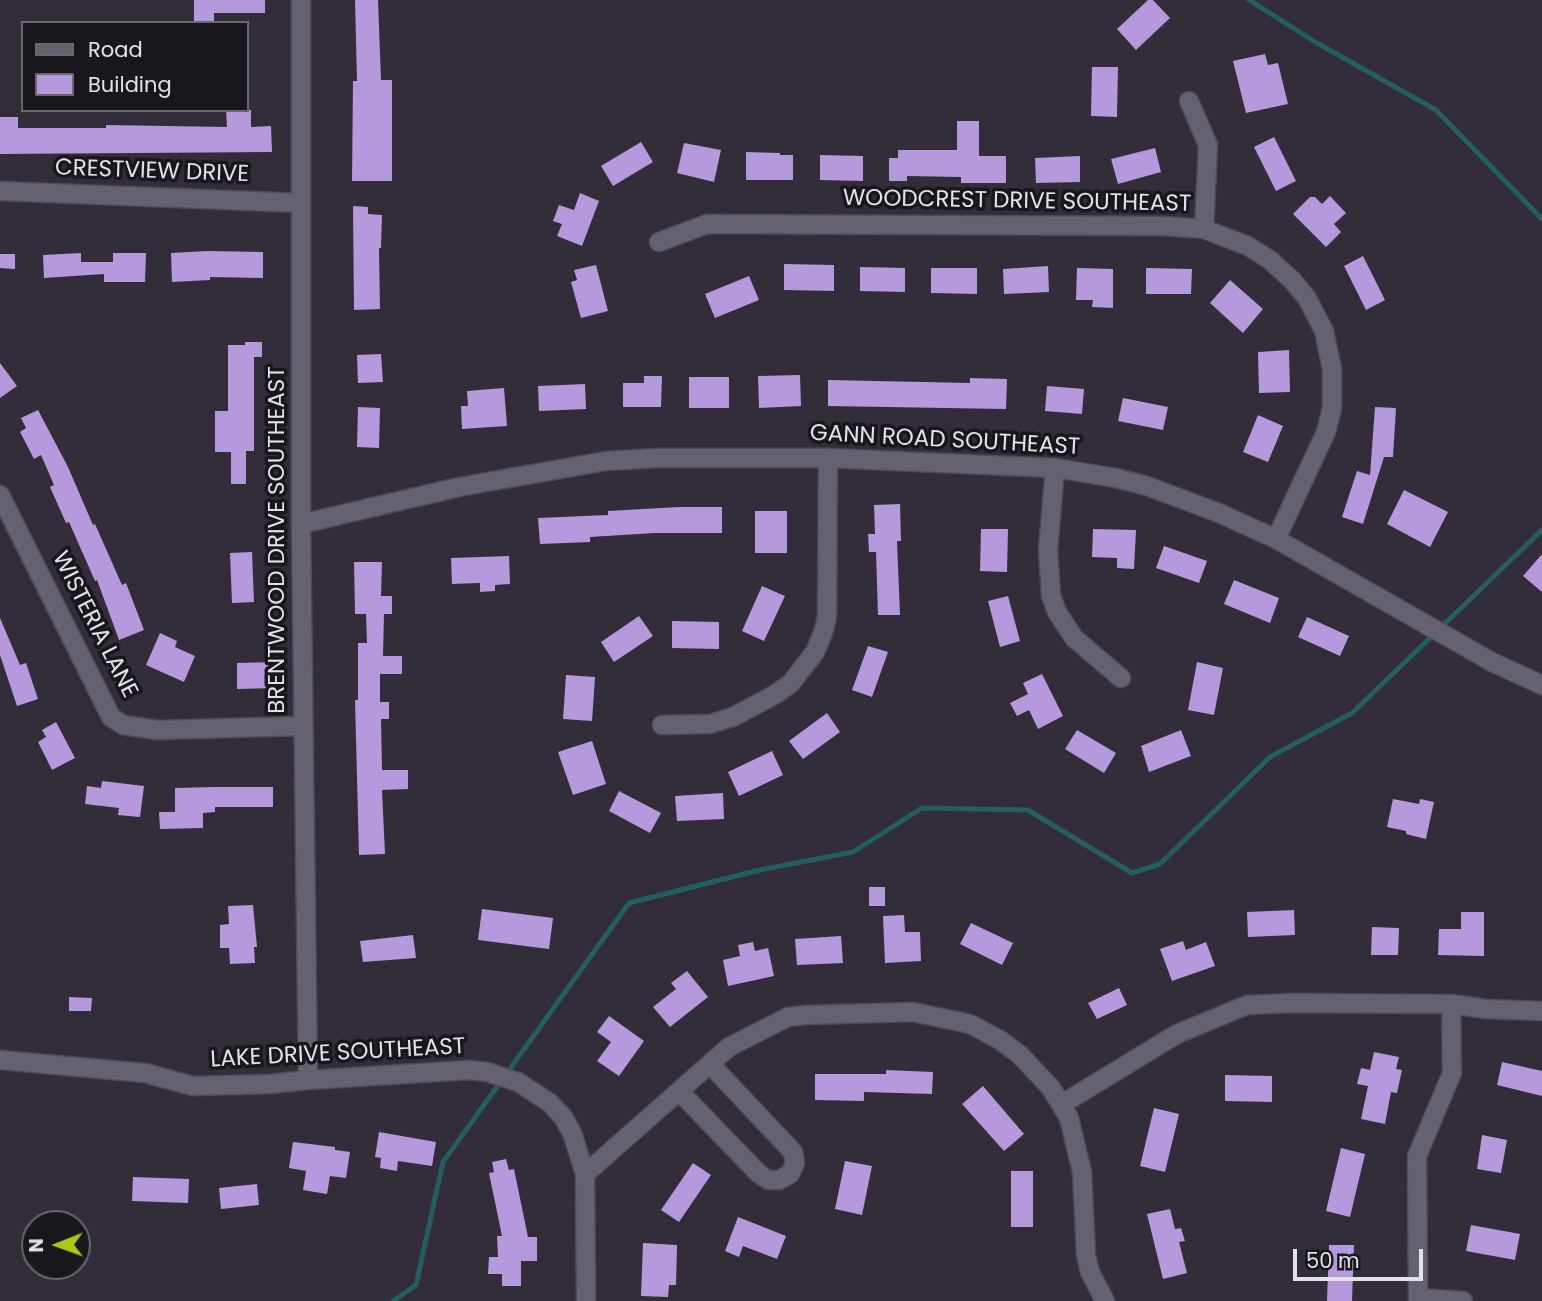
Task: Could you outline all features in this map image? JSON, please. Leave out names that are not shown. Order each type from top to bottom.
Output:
[{"type":"street","name":"BRENTWOOD DRIVE SOUTHEAST","points":[[301,0],[301,524],[309,1080]]},
{"type":"street","points":[[1189,101],[1208,145],[1204,229]]},
{"type":"street","name":"CRESTVIEW DRIVE","points":[[0,191],[301,203]]},
{"type":"street","name":"WOODCREST DRIVE SOUTHEAST","points":[[659,242],[707,224],[1163,226],[1204,229],[1248,246],[1292,280],[1307,298],[1316,314],[1328,349],[1334,387],[1326,432],[1276,539]]},
{"type":"street","name":"GANN ROAD SOUTHEAST","points":[[301,524],[459,486],[606,461],[657,458],[828,458],[1055,468],[1147,486],[1219,513],[1276,539],[1492,662],[1542,685]]},
{"type":"street","points":[[662,725],[710,724],[756,705],[791,683],[815,652],[827,617],[828,458]]},
{"type":"street","points":[[1055,468],[1048,550],[1051,596],[1057,612],[1074,638],[1121,678]]},
{"type":"street","name":"WISTERIA LANE","points":[[0,495],[111,717],[123,724],[157,730],[303,726]]},
{"type":"street","points":[[1451,1004],[1452,1073],[1417,1156],[1418,1299],[1463,1301]]},
{"type":"street","points":[[1062,1104],[1177,1034],[1247,1005],[1451,1004],[1486,1009],[1542,1011]]},
{"type":"street","points":[[584,1174],[729,1047],[788,1017],[913,1012],[970,1024],[1000,1040],[1035,1069],[1062,1104],[1069,1118],[1082,1172],[1084,1233],[1090,1272],[1105,1301]]},
{"type":"street","name":"LAKE DRIVE SOUTHEAST","points":[[0,1060],[145,1073],[193,1086],[270,1084],[469,1070],[511,1079],[550,1103],[563,1117],[572,1133],[584,1174],[586,1301]]},
{"type":"street","points":[[679,1091],[758,1173],[768,1180],[779,1180],[790,1174],[794,1163],[793,1152],[709,1063]]},
{"type":"building","points":[[194,0],[265,0],[265,13],[214,13],[214,21],[194,21]]},
{"type":"building","points":[[355,0],[378,0],[381,80],[392,80],[392,181],[352,181],[353,81],[357,81]]},
{"type":"building","points":[[1148,0],[1153,0],[1170,18],[1136,50],[1117,29]]},
{"type":"building","points":[[1265,54],[1268,65],[1278,63],[1288,104],[1246,113],[1233,61]]},
{"type":"building","points":[[1092,67],[1118,67],[1117,117],[1091,116]]},
{"type":"building","points":[[251,110],[251,127],[271,126],[272,152],[0,154],[0,117],[18,117],[18,128],[106,128],[106,125],[227,127],[226,112]]},
{"type":"building","points":[[957,121],[979,121],[979,156],[1006,156],[1006,183],[961,183],[961,177],[907,176],[907,181],[889,181],[889,158],[898,158],[898,150],[957,150]]},
{"type":"building","points":[[1274,137],[1296,181],[1276,191],[1254,147]]},
{"type":"building","points":[[641,142],[653,162],[613,186],[601,166]]},
{"type":"building","points":[[684,143],[721,150],[714,182],[677,173]]},
{"type":"building","points":[[1155,148],[1161,172],[1118,184],[1111,159]]},
{"type":"building","points":[[746,152],[793,155],[793,180],[746,180]]},
{"type":"building","points":[[820,155],[863,156],[863,181],[820,180]]},
{"type":"building","points":[[1080,156],[1080,182],[1036,183],[1035,158]]},
{"type":"building","points":[[580,193],[599,201],[582,246],[557,236],[562,224],[553,221],[559,205],[574,210]]},
{"type":"building","points":[[1330,196],[1346,213],[1334,224],[1341,232],[1326,247],[1293,214],[1310,197],[1315,197],[1322,204]]},
{"type":"building","points":[[353,206],[368,207],[368,214],[382,215],[379,248],[380,309],[354,310]]},
{"type":"building","points":[[263,252],[263,278],[210,277],[210,280],[172,282],[171,253]]},
{"type":"building","points":[[81,253],[81,262],[113,262],[113,253],[146,253],[145,282],[104,282],[104,274],[44,278],[43,255]]},
{"type":"building","points":[[0,254],[15,254],[15,269],[0,268]]},
{"type":"building","points":[[1363,256],[1385,300],[1366,310],[1344,266]]},
{"type":"building","points":[[784,264],[834,265],[834,291],[784,290]]},
{"type":"building","points":[[596,265],[608,311],[581,318],[571,282],[577,280],[574,270]]},
{"type":"building","points":[[1048,266],[1049,292],[1004,294],[1003,269]]},
{"type":"building","points":[[860,267],[905,268],[905,292],[860,291]]},
{"type":"building","points":[[931,268],[977,268],[977,294],[931,293]]},
{"type":"building","points":[[1077,268],[1113,269],[1113,308],[1092,307],[1093,300],[1076,300]]},
{"type":"building","points":[[1146,268],[1192,269],[1191,294],[1146,294]]},
{"type":"building","points":[[749,276],[759,300],[715,318],[705,294]]},
{"type":"building","points":[[1230,280],[1263,309],[1243,333],[1210,303]]},
{"type":"building","points":[[245,342],[262,342],[262,357],[254,357],[254,451],[246,451],[246,484],[231,484],[231,452],[215,452],[215,411],[228,411],[228,345],[245,345]]},
{"type":"building","points":[[1289,350],[1290,392],[1259,393],[1258,352]]},
{"type":"building","points":[[381,354],[383,382],[358,383],[357,355]]},
{"type":"building","points":[[0,363],[17,386],[0,398]]},
{"type":"building","points":[[800,375],[801,406],[759,408],[758,376]]},
{"type":"building","points":[[644,376],[662,376],[661,407],[623,407],[623,383],[644,383]]},
{"type":"building","points":[[689,377],[729,377],[729,408],[689,408]]},
{"type":"building","points":[[970,378],[1007,379],[1006,409],[828,406],[828,380],[970,383]]},
{"type":"building","points":[[585,384],[586,409],[539,411],[538,386]]},
{"type":"building","points":[[1047,386],[1084,389],[1082,414],[1045,411]]},
{"type":"building","points":[[504,388],[507,426],[462,429],[461,406],[468,406],[467,391]]},
{"type":"building","points":[[1123,398],[1168,407],[1163,430],[1118,421]]},
{"type":"building","points":[[358,407],[380,408],[379,448],[357,447]]},
{"type":"building","points":[[1375,407],[1396,408],[1393,457],[1384,457],[1363,524],[1342,517],[1357,471],[1370,475]]},
{"type":"building","points":[[38,410],[68,467],[122,585],[126,583],[144,630],[119,640],[97,580],[95,581],[50,487],[54,485],[41,455],[34,459],[20,432],[26,428],[21,418]]},
{"type":"building","points":[[1258,415],[1283,426],[1268,462],[1243,452]]},
{"type":"building","points":[[1404,490],[1448,512],[1430,547],[1387,524]]},
{"type":"building","points":[[900,504],[901,541],[897,541],[900,615],[878,615],[876,552],[869,552],[868,534],[875,534],[874,505]]},
{"type":"building","points":[[722,507],[722,533],[655,533],[590,537],[590,542],[540,544],[538,518],[608,515],[608,511]]},
{"type":"building","points":[[755,511],[787,511],[787,553],[755,553]]},
{"type":"building","points":[[981,529],[1008,529],[1007,572],[980,571]]},
{"type":"building","points":[[1093,529],[1136,530],[1134,569],[1117,568],[1117,558],[1092,557]]},
{"type":"building","points":[[1164,546],[1207,561],[1199,583],[1156,568]]},
{"type":"building","points":[[252,552],[254,602],[232,603],[230,553]]},
{"type":"building","points":[[1542,554],[1542,592],[1523,576]]},
{"type":"building","points":[[509,556],[510,584],[495,585],[495,591],[480,592],[480,583],[452,584],[451,558]]},
{"type":"building","points":[[354,562],[382,562],[381,596],[392,596],[392,614],[384,614],[383,656],[402,656],[402,674],[380,674],[380,702],[389,702],[389,719],[381,719],[382,770],[408,770],[408,789],[382,790],[385,854],[359,855],[355,700],[358,700],[358,643],[367,643],[366,614],[355,614]]},
{"type":"building","points":[[1234,580],[1279,598],[1270,623],[1224,604]]},
{"type":"building","points":[[762,586],[785,596],[764,641],[742,631]]},
{"type":"building","points":[[1008,596],[1020,641],[1000,647],[988,601]]},
{"type":"building","points":[[639,616],[653,636],[614,662],[601,642]]},
{"type":"building","points":[[1307,617],[1349,636],[1340,656],[1298,637]]},
{"type":"building","points":[[0,618],[20,665],[26,663],[38,699],[17,706],[0,655]]},
{"type":"building","points":[[672,621],[719,622],[719,649],[672,648]]},
{"type":"building","points":[[160,633],[177,641],[175,647],[195,656],[184,682],[146,665]]},
{"type":"building","points":[[868,646],[888,652],[872,697],[852,690]]},
{"type":"building","points":[[276,662],[276,688],[237,689],[237,663]]},
{"type":"building","points":[[1197,662],[1223,668],[1214,715],[1188,710]]},
{"type":"building","points":[[1042,674],[1063,716],[1038,729],[1029,710],[1017,716],[1010,703],[1028,694],[1023,683]]},
{"type":"building","points":[[566,675],[595,677],[592,721],[563,719]]},
{"type":"building","points":[[827,713],[840,732],[803,759],[789,741]]},
{"type":"building","points":[[56,722],[75,758],[52,770],[38,742],[46,737],[42,730]]},
{"type":"building","points":[[1077,730],[1116,753],[1104,773],[1065,749]]},
{"type":"building","points":[[1181,730],[1191,756],[1149,772],[1141,746]]},
{"type":"building","points":[[592,741],[606,784],[573,795],[558,752]]},
{"type":"building","points":[[772,751],[783,775],[739,796],[728,772]]},
{"type":"building","points":[[102,781],[144,786],[140,817],[118,815],[119,808],[85,804],[87,786],[101,788]]},
{"type":"building","points":[[273,787],[273,807],[215,807],[215,812],[203,813],[203,828],[160,829],[159,812],[175,812],[175,788]]},
{"type":"building","points":[[619,791],[661,813],[650,833],[609,811]]},
{"type":"building","points":[[723,793],[724,819],[677,821],[675,796]]},
{"type":"building","points":[[1393,799],[1419,804],[1420,799],[1434,802],[1426,839],[1387,827]]},
{"type":"building","points":[[869,887],[885,887],[885,906],[869,906]]},
{"type":"building","points":[[253,905],[257,947],[254,947],[255,963],[230,964],[229,948],[220,948],[220,925],[229,924],[228,906]]},
{"type":"building","points":[[482,909],[553,918],[549,949],[478,940]]},
{"type":"building","points":[[1294,910],[1295,935],[1248,937],[1247,912]]},
{"type":"building","points":[[1461,912],[1484,912],[1484,956],[1438,955],[1439,929],[1461,929]]},
{"type":"building","points":[[904,915],[905,932],[920,932],[921,961],[885,963],[883,916]]},
{"type":"building","points":[[971,923],[1013,943],[1002,965],[960,944]]},
{"type":"building","points":[[1372,927],[1399,928],[1398,955],[1371,955]]},
{"type":"building","points":[[413,935],[416,958],[363,962],[360,941]]},
{"type":"building","points":[[841,936],[843,963],[797,965],[795,939]]},
{"type":"building","points":[[1183,941],[1186,950],[1206,942],[1215,966],[1172,981],[1160,949]]},
{"type":"building","points":[[753,942],[755,951],[768,948],[774,976],[728,986],[723,960],[740,956],[738,945]]},
{"type":"building","points":[[687,971],[708,997],[670,1027],[653,1007],[676,989],[671,983]]},
{"type":"building","points":[[1119,988],[1127,1005],[1097,1019],[1088,1003]]},
{"type":"building","points":[[69,997],[92,998],[91,1011],[69,1011]]},
{"type":"building","points":[[609,1016],[644,1041],[619,1076],[597,1061],[611,1042],[597,1032]]},
{"type":"building","points":[[1374,1052],[1399,1057],[1396,1069],[1402,1070],[1397,1093],[1391,1092],[1385,1124],[1361,1119],[1368,1086],[1357,1084],[1361,1068],[1370,1070]]},
{"type":"building","points":[[1502,1062],[1542,1071],[1542,1096],[1497,1085]]},
{"type":"building","points":[[886,1070],[933,1072],[932,1094],[864,1092],[864,1101],[815,1100],[815,1074],[886,1074]]},
{"type":"building","points":[[1225,1075],[1272,1076],[1272,1102],[1225,1101]]},
{"type":"building","points":[[983,1086],[1024,1134],[1004,1151],[962,1104]]},
{"type":"building","points":[[1154,1108],[1179,1114],[1165,1172],[1140,1166]]},
{"type":"building","points":[[379,1132],[436,1142],[432,1166],[398,1161],[397,1171],[380,1168],[381,1158],[375,1157]]},
{"type":"building","points":[[1482,1135],[1507,1140],[1501,1173],[1477,1169]]},
{"type":"building","points":[[293,1142],[335,1147],[335,1150],[350,1152],[346,1178],[330,1176],[327,1194],[303,1190],[306,1171],[289,1168]]},
{"type":"building","points":[[1341,1148],[1365,1154],[1350,1217],[1326,1211]]},
{"type":"building","points":[[506,1159],[509,1170],[514,1169],[528,1237],[537,1237],[537,1261],[521,1261],[521,1286],[502,1286],[502,1274],[488,1274],[489,1257],[498,1257],[497,1236],[502,1236],[489,1173],[494,1172],[492,1162]]},
{"type":"building","points":[[845,1161],[872,1166],[862,1215],[835,1209]]},
{"type":"building","points":[[693,1163],[711,1175],[679,1222],[661,1210]]},
{"type":"building","points":[[1011,1171],[1033,1171],[1033,1227],[1011,1227]]},
{"type":"building","points":[[133,1177],[189,1179],[188,1203],[132,1201]]},
{"type":"building","points":[[257,1184],[259,1205],[221,1209],[219,1188]]},
{"type":"building","points":[[1170,1209],[1175,1229],[1181,1228],[1185,1241],[1179,1242],[1187,1273],[1163,1279],[1147,1214]]},
{"type":"building","points":[[738,1217],[786,1236],[777,1259],[743,1246],[739,1257],[725,1251]]},
{"type":"building","points":[[1471,1225],[1520,1234],[1515,1260],[1466,1251]]},
{"type":"building","points":[[643,1243],[677,1245],[676,1285],[669,1285],[668,1297],[641,1296]]},
{"type":"building","points":[[1329,1245],[1354,1245],[1352,1301],[1327,1301]]},
{"type":"waterway","points":[[1249,0],[1317,43],[1436,110],[1542,219]]},
{"type":"waterway","points":[[393,1301],[416,1285],[443,1162],[629,903],[760,870],[853,852],[922,808],[1028,810],[1132,873],[1160,864],[1270,757],[1352,713],[1542,530]]}]
